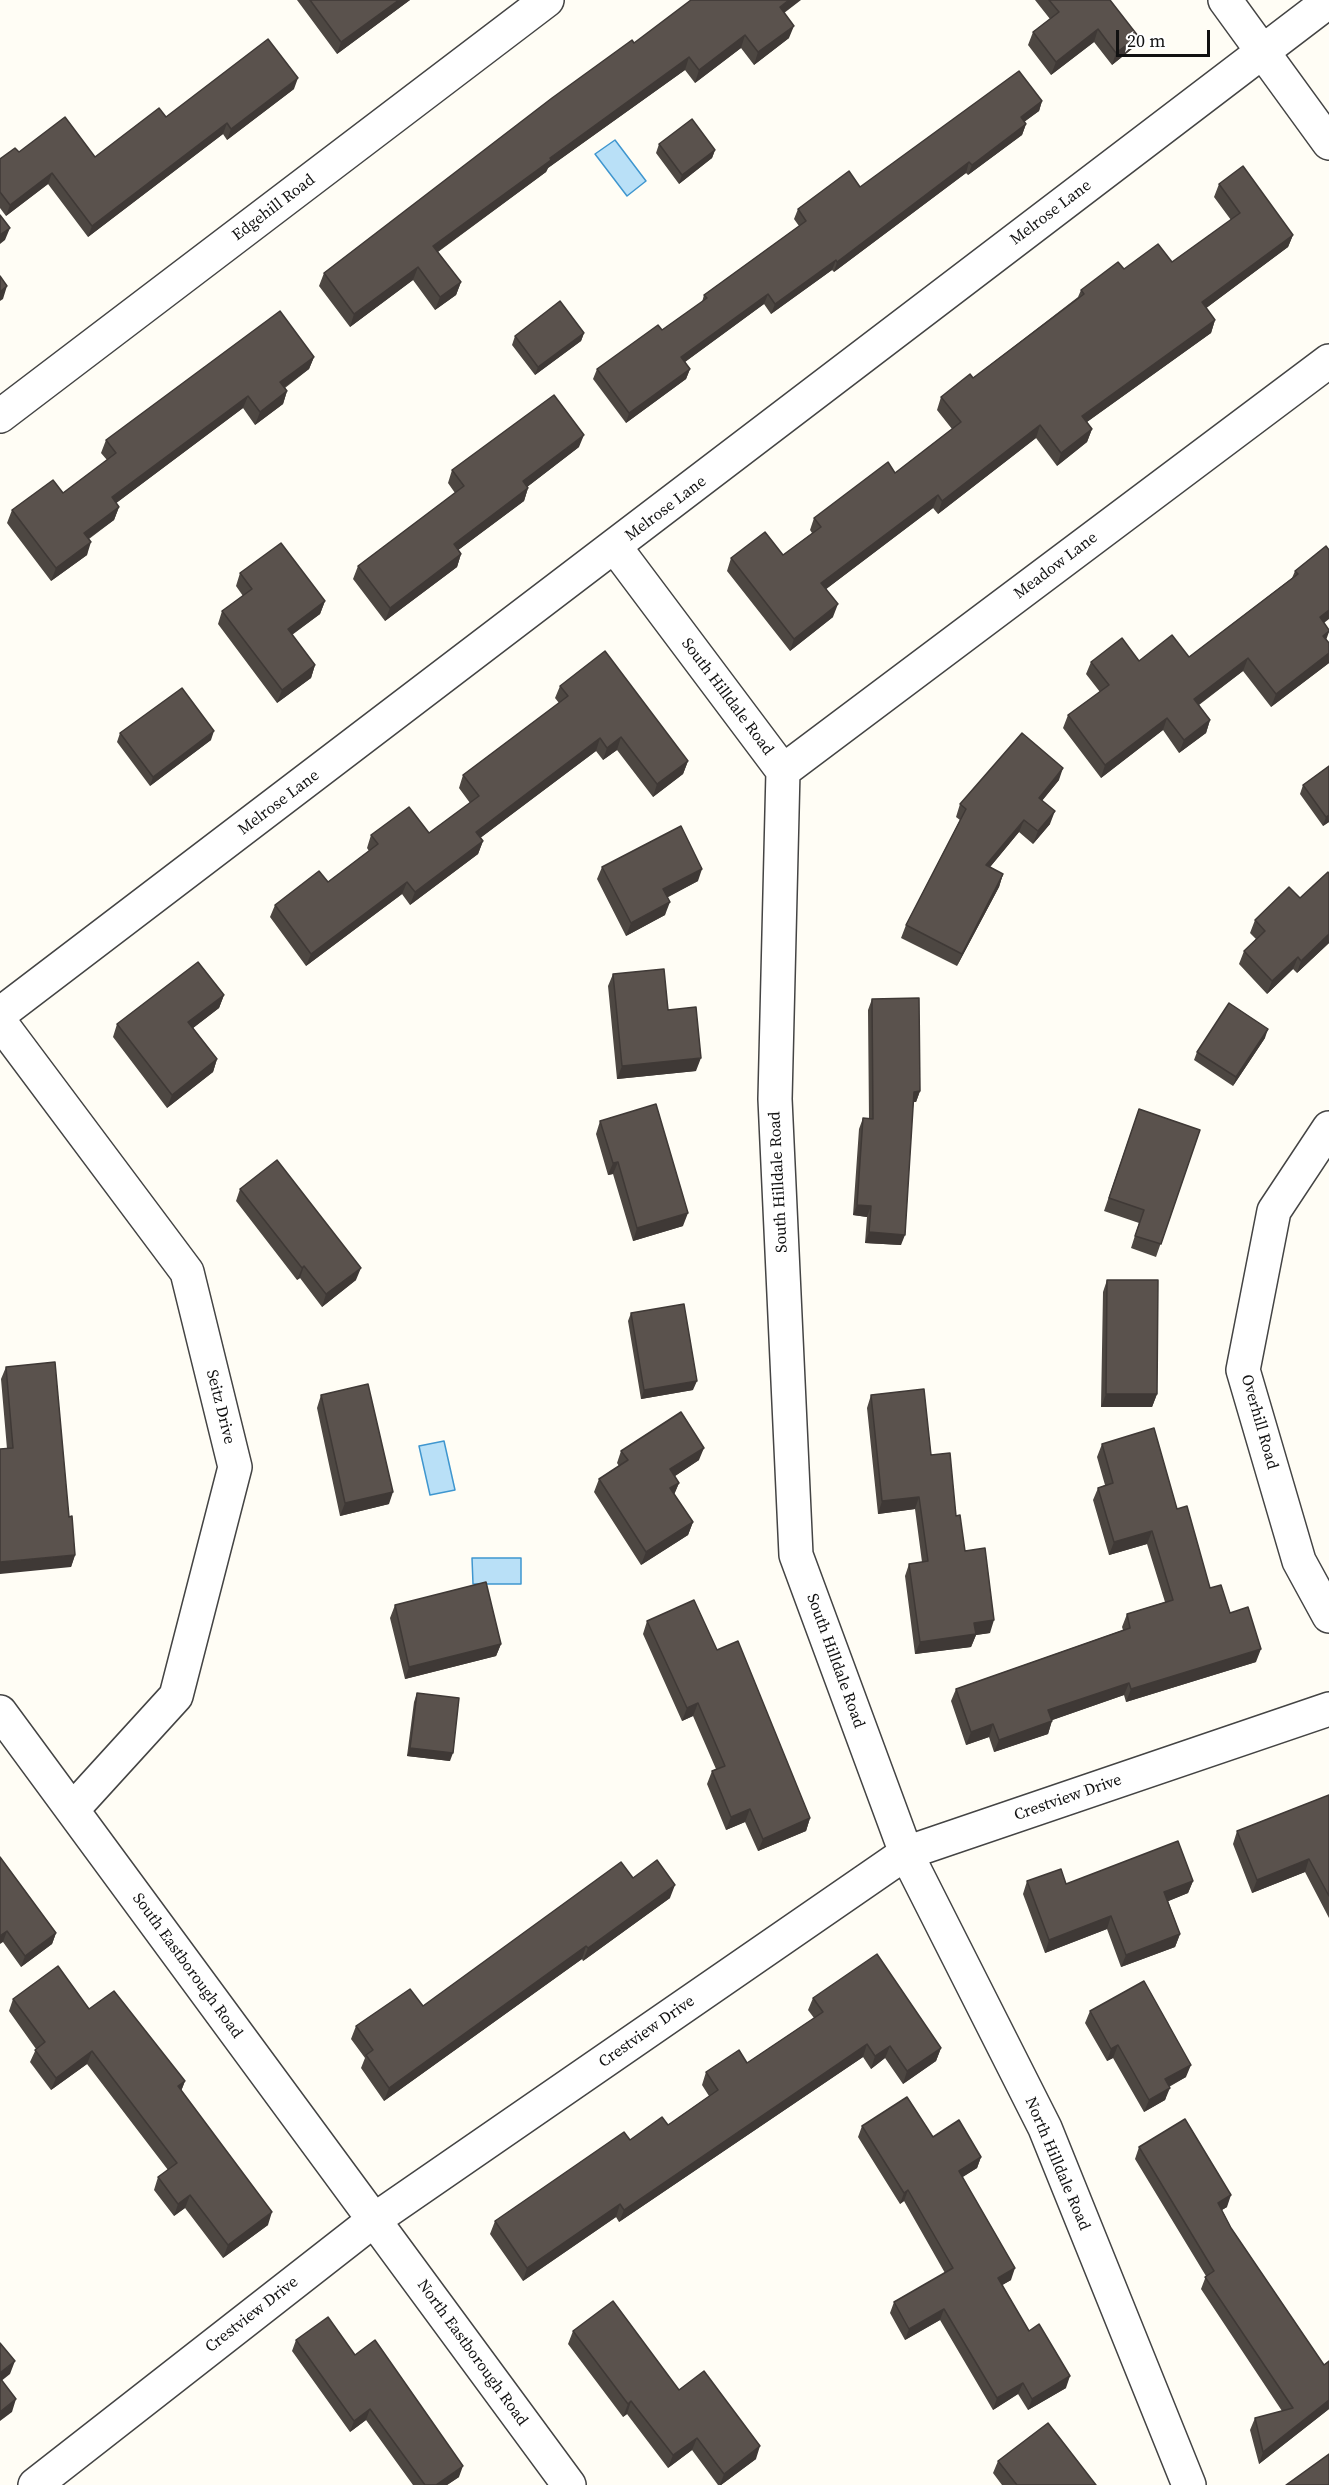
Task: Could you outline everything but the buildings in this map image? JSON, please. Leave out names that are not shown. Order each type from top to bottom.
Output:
[{"type":"street","name":"Edgehill Road","points":[[0,416],[547,0]]},
{"type":"street","points":[[1225,0],[1329,143]]},
{"type":"street","name":"Melrose Lane","points":[[0,1014],[615,548],[1329,1]]},
{"type":"street","name":"Meadow Lane","points":[[783,771],[1329,361]]},
{"type":"street","name":"South Hilldale Road","points":[[615,548],[783,771],[775,1099],[796,1555],[906,1853]]},
{"type":"street","name":"Seitz Drive","points":[[0,1022],[187,1272],[235,1467],[176,1696],[73,1809]]},
{"type":"street","name":"Overhill Road","points":[[1329,1128],[1274,1211],[1243,1370],[1299,1561],[1329,1616]]},
{"type":"street","name":"Crestview Drive","points":[[35,2485],[374,2220],[906,1853],[1329,1709]]},
{"type":"street","name":"South Eastborough Road","points":[[0,1712],[374,2220]]},
{"type":"street","name":"North Hilldale Road","points":[[906,1853],[1045,2128],[1188,2485]]},
{"type":"street","name":"North Eastborough Road","points":[[374,2220],[569,2485]]},
{"type":"water","points":[[615,140],[646,181],[627,196],[595,154]]},
{"type":"water","points":[[444,1441],[455,1490],[430,1495],[419,1446]]},
{"type":"water","points":[[472,1558],[521,1558],[521,1584],[473,1584]]}]
